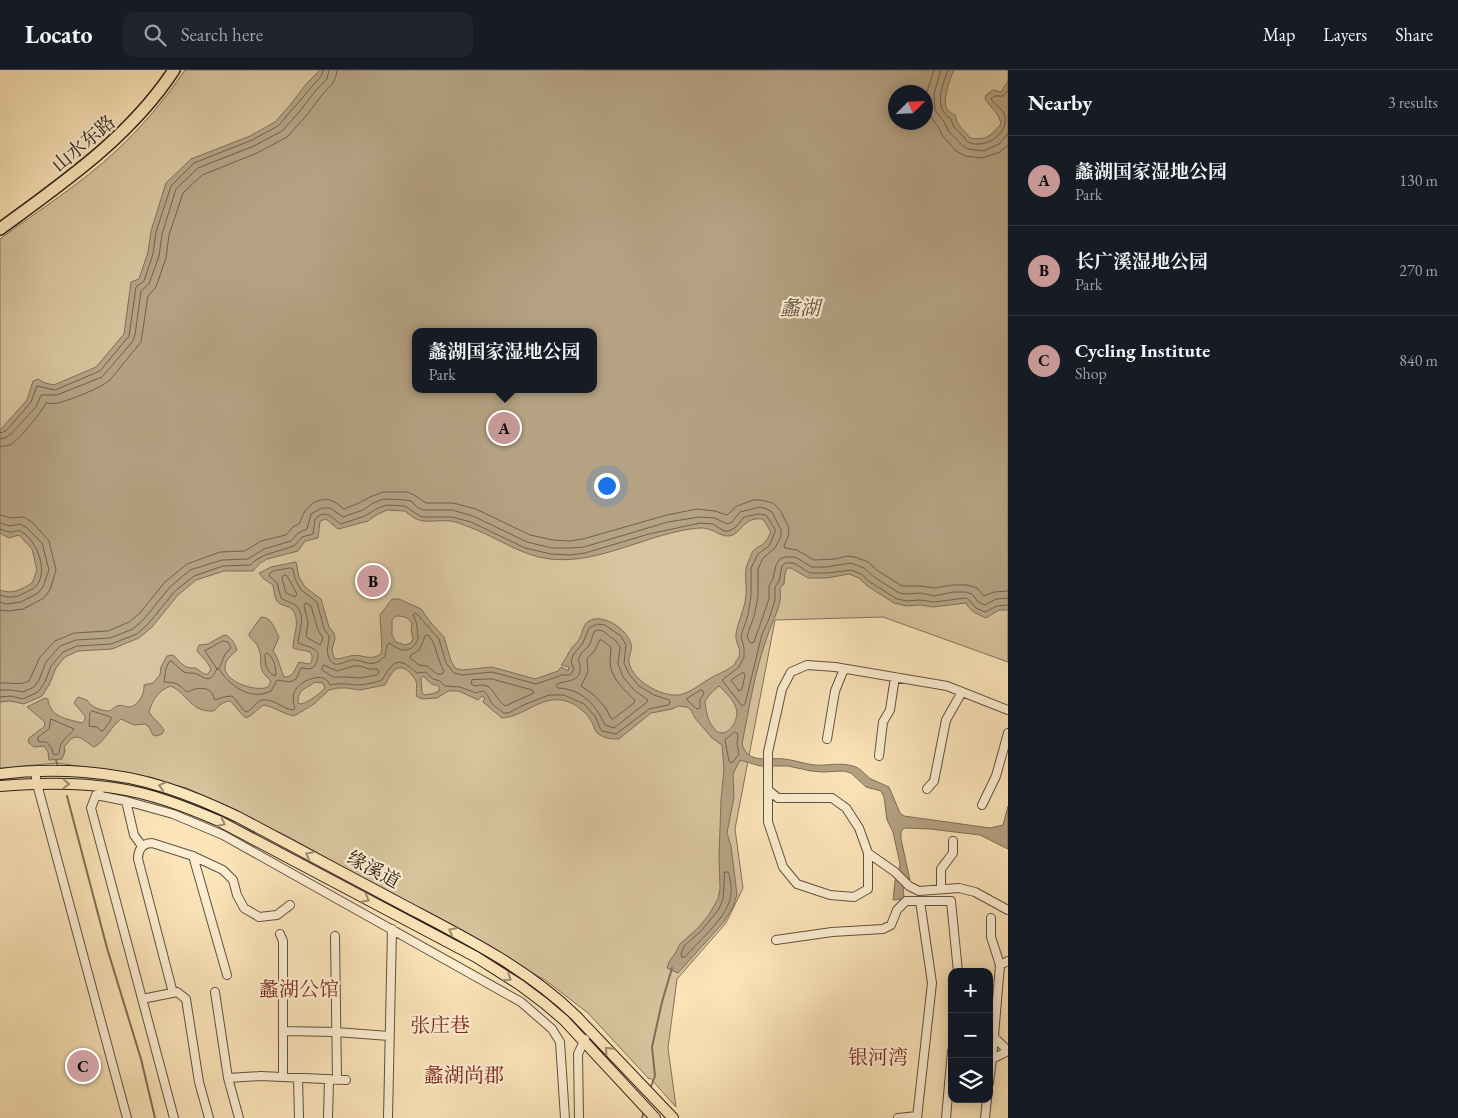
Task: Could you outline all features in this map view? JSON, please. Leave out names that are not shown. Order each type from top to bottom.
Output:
[{"type":"highway","name":"山水东路","points":[[0,229],[57,188],[102,152],[140,115],[174,70]]},
{"type":"main road","name":"缘溪道","points":[[0,774],[35,771],[75,772],[135,779],[166,787],[220,809],[480,946],[538,984],[562,1003],[673,1118]]},
{"type":"main road","name":"缘溪道","points":[[0,786],[37,784],[115,788],[184,806],[219,821],[476,957],[520,985],[564,1020],[654,1118]]},
{"type":"street","points":[[768,790],[778,798],[832,798],[851,814],[859,828],[868,853],[868,889],[854,896],[830,895],[796,884],[783,866],[768,822],[768,806],[768,790],[768,758],[782,689],[790,672],[807,664],[947,686],[1008,710]]},
{"type":"street","points":[[827,739],[835,691],[844,669]]},
{"type":"street","points":[[879,756],[883,722],[890,710],[895,677]]},
{"type":"street","points":[[927,789],[934,782],[946,720],[962,692]]},
{"type":"street","points":[[982,805],[996,776],[1008,733]]},
{"type":"street","points":[[35,771],[127,1118]]},
{"type":"street","points":[[115,788],[96,796],[91,808],[174,1118]]},
{"type":"street","points":[[96,796],[126,800],[173,814],[223,835],[520,1002],[552,1029],[560,1042],[565,1118]]},
{"type":"street","points":[[768,806],[778,798]]},
{"type":"street","points":[[126,800],[134,835],[142,846]]},
{"type":"street","points":[[941,889],[941,869],[953,854],[953,841]]},
{"type":"street","points":[[173,993],[138,859],[138,853],[142,846],[152,843],[193,856],[223,870],[233,880],[237,895],[244,908],[259,917],[276,915],[290,905]]},
{"type":"street","points":[[868,853],[895,872],[909,886],[919,891],[959,888],[975,892],[1008,910]]},
{"type":"street","points":[[193,856],[226,975]]},
{"type":"street","points":[[868,875],[882,863]]},
{"type":"street","points":[[776,940],[832,932],[884,928],[892,924],[897,910],[906,901],[951,901],[958,968]]},
{"type":"street","points":[[898,1118],[917,1117],[932,984],[920,901]]},
{"type":"street","points":[[991,918],[991,937],[1000,965],[992,1058]]},
{"type":"street","points":[[388,1118],[392,929]]},
{"type":"street","points":[[280,934],[283,941],[283,1077]]},
{"type":"street","points":[[328,1118],[336,1032],[335,936]]},
{"type":"street","points":[[1000,965],[1008,961]]},
{"type":"street","points":[[142,999],[177,992],[186,999],[199,1082],[209,1118]]},
{"type":"street","points":[[215,992],[228,1078],[239,1118]]},
{"type":"street","points":[[283,1031],[389,1036]]},
{"type":"street","points":[[579,1118],[578,1054],[583,1041],[590,1032]]},
{"type":"street","points":[[993,1058],[1008,1051],[994,1037]]},
{"type":"street","points":[[946,1118],[951,1058]]},
{"type":"street","points":[[228,1078],[261,1076],[346,1080]]},
{"type":"street","points":[[298,1078],[299,1118]]},
{"type":"street","points":[[985,1118],[987,1103]]},
{"type":"shaded area","points":[[185,70],[1008,70],[1008,662],[883,617],[775,620],[735,829],[743,888],[726,923],[677,979],[668,1048],[676,1107],[588,1013],[545,980],[289,837],[187,788],[114,771],[57,763],[0,768],[0,239],[103,163],[144,122]]},
{"type":"water","name":"蠡湖","points":[[320,70],[954,70],[946,94],[946,107],[948,111],[955,115],[959,125],[970,138],[980,139],[988,137],[1001,124],[997,113],[985,99],[986,95],[993,90],[1001,92],[1008,81],[1008,610],[999,610],[986,618],[972,611],[966,603],[933,607],[907,606],[894,603],[867,586],[859,578],[849,574],[827,578],[808,578],[791,568],[787,568],[784,584],[780,588],[779,607],[759,663],[742,744],[749,755],[760,759],[784,759],[815,765],[843,764],[856,767],[871,779],[889,787],[900,813],[904,816],[990,828],[1003,825],[1008,806],[1008,849],[980,835],[904,828],[901,832],[901,839],[910,880],[903,886],[904,899],[893,900],[895,881],[900,864],[881,791],[866,787],[851,773],[844,771],[823,772],[788,766],[760,766],[740,760],[733,774],[734,797],[727,833],[731,846],[737,895],[732,909],[723,923],[678,973],[667,968],[669,962],[680,944],[708,916],[718,899],[720,889],[719,857],[724,769],[722,745],[712,738],[687,707],[678,706],[651,713],[619,739],[610,739],[598,734],[590,719],[581,709],[561,700],[545,701],[510,717],[502,718],[483,702],[485,698],[482,696],[478,700],[459,691],[448,691],[437,698],[423,699],[417,697],[417,683],[408,671],[400,668],[394,671],[385,685],[360,690],[338,688],[329,690],[314,704],[294,716],[264,705],[246,718],[230,701],[221,704],[214,711],[206,711],[195,706],[177,689],[171,686],[157,696],[149,712],[164,730],[162,734],[153,735],[145,724],[134,725],[121,719],[102,741],[94,747],[79,737],[72,738],[64,747],[65,751],[62,759],[49,760],[48,752],[44,746],[34,747],[28,742],[29,738],[45,726],[44,721],[27,707],[45,698],[48,699],[49,705],[56,714],[82,723],[85,720],[85,716],[74,703],[78,697],[87,700],[94,707],[110,711],[118,705],[129,707],[135,705],[140,699],[144,685],[153,683],[160,675],[161,667],[167,656],[173,655],[185,666],[196,668],[204,674],[208,674],[211,669],[197,651],[199,645],[208,644],[226,635],[233,641],[237,650],[226,663],[225,669],[227,674],[243,685],[257,688],[268,687],[271,681],[261,668],[260,652],[249,634],[261,617],[265,617],[270,621],[279,637],[273,651],[284,677],[292,675],[299,662],[311,663],[312,655],[308,651],[293,648],[296,616],[293,610],[277,601],[273,585],[259,573],[271,567],[296,562],[299,577],[305,587],[321,599],[329,627],[334,633],[335,639],[332,649],[336,659],[355,655],[373,657],[381,654],[380,615],[392,599],[399,599],[421,609],[444,637],[455,668],[462,670],[492,667],[535,679],[558,671],[561,667],[568,671],[569,667],[561,665],[580,638],[585,625],[595,619],[601,619],[614,624],[625,633],[629,638],[631,646],[629,662],[631,669],[643,682],[659,692],[676,695],[690,691],[729,669],[739,657],[740,651],[736,635],[745,600],[747,565],[753,551],[767,540],[771,532],[763,519],[750,520],[736,533],[728,536],[699,528],[662,535],[606,553],[569,560],[550,559],[529,554],[456,522],[422,521],[405,511],[387,510],[368,521],[338,529],[326,519],[320,521],[318,538],[305,541],[298,551],[267,559],[253,571],[224,571],[196,580],[178,595],[152,627],[139,638],[112,649],[78,651],[65,657],[56,668],[42,696],[24,704],[10,701],[0,702],[0,590],[13,592],[32,583],[37,570],[32,549],[19,535],[9,538],[0,533],[0,430],[27,400],[33,381],[38,379],[54,385],[96,367],[124,334],[131,282],[139,279],[166,183],[191,159],[250,136],[275,122]],"holes":[[[396,616],[405,617],[412,623],[413,638],[411,643],[405,645],[396,642],[392,635],[392,620]],[[423,676],[432,684],[437,685],[439,691],[425,695],[422,693],[421,678]],[[315,682],[323,683],[325,688],[317,695],[307,702],[298,703],[299,695],[303,690]],[[719,686],[731,699],[737,713],[734,724],[726,732],[722,733],[717,732],[711,724],[706,711],[705,701]]]},
{"type":"waterway","points":[[56,760],[58,767]]},
{"type":"waterway","points":[[67,796],[107,948],[141,1059],[155,1118]]},
{"type":"waterway","points":[[650,1089],[655,1076],[652,1047],[672,968]]},
{"type":"waterway","points":[[642,1118],[644,1111]]},
{"type":"place","name":"蠡湖国家湿地公园","points":[[504,428]]},
{"type":"place","name":"长广溪湿地公园","points":[[373,581]]},
{"type":"place","name":"Cycling Institute","points":[[83,1066]]},
{"type":"district","name":"蠡湖公馆","points":[[299,989]]},
{"type":"district","name":"张庄巷","points":[[440,1025]]},
{"type":"district","name":"银河湾","points":[[878,1057]]},
{"type":"district","name":"蠡湖尚郡","points":[[464,1075]]}]
